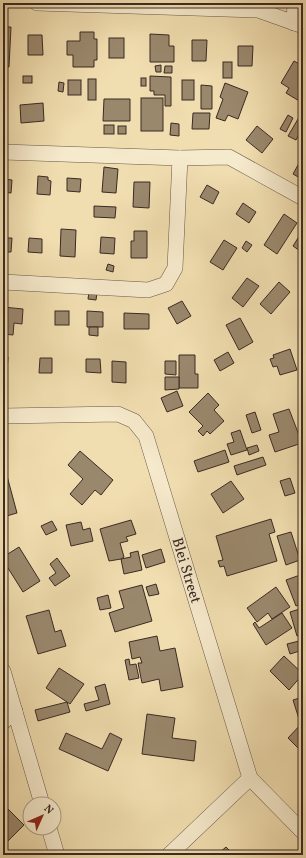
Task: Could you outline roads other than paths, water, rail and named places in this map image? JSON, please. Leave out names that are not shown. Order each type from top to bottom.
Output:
[{"type":"street","points":[[37,3],[258,10],[299,25]]},
{"type":"street","points":[[295,3],[299,25]]},
{"type":"street","points":[[3,152],[180,158],[229,157],[301,194]]},
{"type":"street","points":[[3,282],[148,290],[166,284],[175,268],[180,158]]},
{"type":"street","name":"Blei Street","points":[[3,416],[118,414],[134,421],[146,436],[250,778],[303,832]]},
{"type":"street","points":[[3,671],[40,796]]},
{"type":"street","points":[[3,722],[15,711]]},
{"type":"street","points":[[169,855],[250,778]]},
{"type":"street","points":[[52,836],[57,855]]}]
